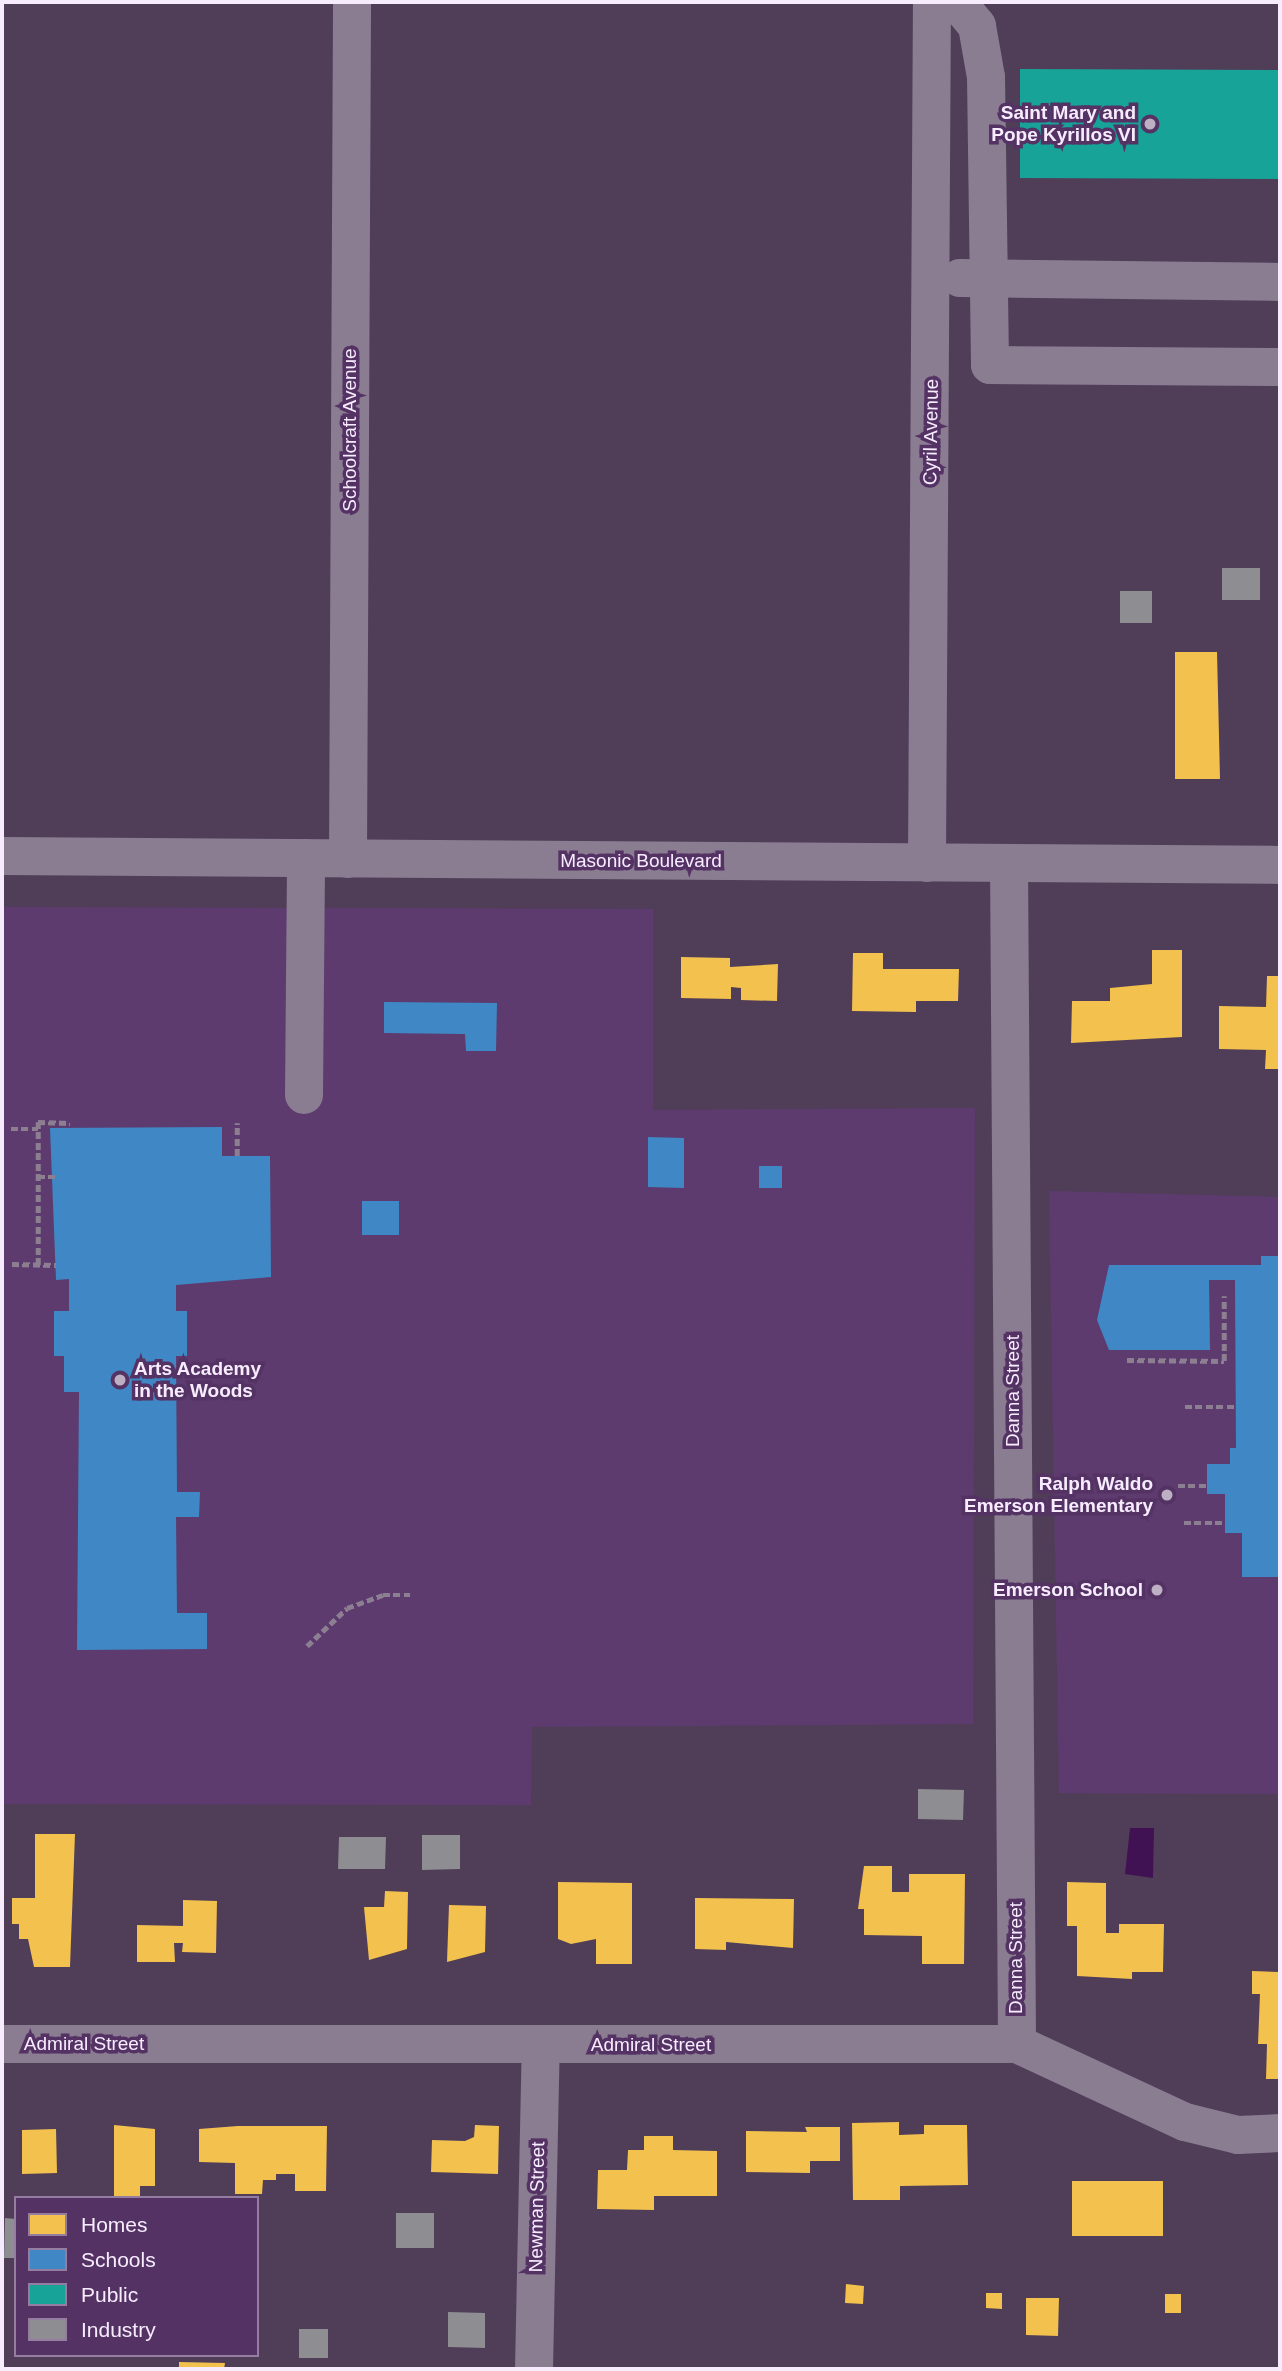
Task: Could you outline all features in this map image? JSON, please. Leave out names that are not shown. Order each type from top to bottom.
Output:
[{"type":"street","name":"Schoolcraft Avenue","points":[[348,859],[352,2]]},
{"type":"street","name":"Cyril Avenue","points":[[927,863],[933,277],[932,2]]},
{"type":"street","points":[[957,2],[976,26],[986,78],[986,278],[990,365],[1280,367]]},
{"type":"street","points":[[933,277],[1280,282]]},
{"type":"street","name":"Masonic Boulevard","points":[[2,856],[1280,865]]},
{"type":"street","points":[[304,1095],[306,858]]},
{"type":"street","name":"Danna Street","points":[[1009,863],[1017,2044]]},
{"type":"street","name":"Admiral Street","points":[[2,2044],[1017,2044],[1185,2122],[1238,2135],[1280,2133]]},
{"type":"street","name":"Newman Street","points":[[534,2369],[541,2045]]},
{"type":"path","points":[[38,1265],[38,1122],[70,1123]]},
{"type":"path","points":[[237,1123],[237,1156]]},
{"type":"path","points":[[11,1129],[38,1129]]},
{"type":"path","points":[[38,1177],[55,1177]]},
{"type":"path","points":[[12,1264],[56,1265]]},
{"type":"path","points":[[1127,1360],[1224,1361],[1224,1296]]},
{"type":"path","points":[[176,1368],[212,1368]]},
{"type":"path","points":[[1185,1407],[1236,1407]]},
{"type":"path","points":[[1178,1486],[1207,1486]]},
{"type":"path","points":[[1184,1523],[1225,1523]]},
{"type":"path","points":[[307,1646],[347,1608],[383,1595],[410,1595]]},
{"type":"shaded area","name":"Arts Academy in the Woods","points":[[2,907],[653,909],[653,1110],[975,1108],[973,1724],[532,1727],[531,1805],[2,1804]]},
{"type":"shaded area","name":"Ralph Waldo Emerson Elementary","points":[[1049,1191],[1280,1197],[1280,1794],[1059,1793]]},
{"type":"shaded area","points":[[1130,1828],[1154,1828],[1153,1878],[1125,1874]]},
{"type":"building: Homes","points":[[1175,652],[1217,652],[1220,779],[1175,779]]},
{"type":"building: Homes","points":[[1152,950],[1182,950],[1182,1037],[1071,1043],[1072,1001],[1110,1001],[1110,988],[1152,984]]},
{"type":"building: Homes","points":[[853,953],[883,953],[883,969],[959,969],[958,1001],[916,1001],[916,1012],[852,1011]]},
{"type":"building: Homes","points":[[681,957],[730,958],[730,967],[778,964],[777,1001],[741,1000],[741,988],[731,987],[731,999],[681,998]]},
{"type":"building: Homes","points":[[1267,976],[1280,976],[1280,1069],[1265,1069],[1266,1050],[1219,1049],[1219,1006],[1266,1007]]},
{"type":"building: Homes","points":[[35,1834],[75,1834],[70,1967],[34,1967],[28,1939],[19,1939],[19,1924],[12,1924],[12,1898],[35,1898]]},
{"type":"building: Homes","points":[[864,1866],[892,1866],[892,1892],[909,1892],[909,1874],[965,1874],[964,1964],[922,1964],[922,1936],[864,1935],[864,1909],[858,1909]]},
{"type":"building: Homes","points":[[558,1882],[632,1883],[632,1964],[596,1964],[596,1939],[571,1944],[558,1939]]},
{"type":"building: Homes","points":[[1067,1882],[1106,1883],[1106,1933],[1119,1933],[1119,1924],[1164,1924],[1163,1972],[1132,1972],[1132,1979],[1077,1976],[1077,1926],[1067,1926]]},
{"type":"building: Homes","points":[[385,1891],[408,1892],[407,1949],[369,1960],[364,1907],[384,1907]]},
{"type":"building: Homes","points":[[695,1898],[794,1899],[793,1948],[726,1942],[726,1950],[695,1949]]},
{"type":"building: Homes","points":[[183,1900],[217,1901],[216,1953],[182,1952],[183,1943],[174,1943],[175,1962],[137,1962],[137,1925],[183,1926]]},
{"type":"building: Homes","points":[[449,1905],[486,1906],[485,1952],[447,1962]]},
{"type":"building: Homes","points":[[1252,1971],[1280,1972],[1280,2079],[1266,2079],[1267,2044],[1258,2044],[1260,1994],[1252,1994]]},
{"type":"building: Homes","points":[[899,2122],[899,2135],[924,2134],[924,2125],[967,2125],[968,2185],[900,2186],[900,2200],[853,2200],[852,2123]]},
{"type":"building: Homes","points":[[114,2125],[155,2129],[155,2186],[140,2186],[140,2196],[114,2196]]},
{"type":"building: Homes","points":[[475,2125],[499,2126],[498,2174],[431,2172],[432,2140],[465,2141],[474,2137]]},
{"type":"building: Homes","points":[[327,2126],[326,2191],[295,2191],[295,2174],[276,2174],[276,2180],[263,2180],[262,2194],[235,2194],[235,2163],[199,2162],[199,2129]]},
{"type":"building: Homes","points":[[805,2127],[840,2127],[840,2161],[810,2161],[810,2173],[746,2172],[746,2131],[807,2132]]},
{"type":"building: Homes","points":[[56,2129],[57,2173],[22,2174],[22,2130]]},
{"type":"building: Homes","points":[[644,2136],[673,2136],[673,2150],[717,2151],[717,2196],[654,2196],[654,2210],[597,2209],[598,2170],[627,2170],[628,2150],[644,2150]]},
{"type":"building: Homes","points":[[1072,2181],[1163,2181],[1163,2236],[1072,2236]]},
{"type":"building: Homes","points":[[846,2284],[864,2286],[863,2304],[845,2303]]},
{"type":"building: Homes","points":[[986,2293],[1002,2293],[1002,2309],[986,2308]]},
{"type":"building: Homes","points":[[1165,2294],[1181,2294],[1181,2313],[1165,2313]]},
{"type":"building: Homes","points":[[1026,2298],[1059,2298],[1058,2336],[1026,2335]]},
{"type":"building: Homes","points":[[179,2362],[225,2363],[224,2369],[179,2369]]},
{"type":"building: Schools","points":[[384,1002],[497,1003],[496,1051],[466,1051],[465,1034],[384,1033]]},
{"type":"building: Schools","name":"Arts Academy in the Woods","points":[[222,1127],[222,1156],[270,1156],[271,1277],[176,1285],[176,1311],[187,1311],[187,1356],[176,1356],[177,1492],[200,1492],[199,1517],[176,1517],[177,1613],[207,1613],[207,1649],[77,1650],[79,1392],[64,1392],[64,1356],[54,1356],[54,1311],[69,1311],[69,1279],[56,1280],[50,1128]]},
{"type":"building: Schools","points":[[648,1137],[684,1138],[684,1188],[648,1187]]},
{"type":"building: Schools","points":[[759,1166],[782,1166],[782,1188],[759,1188]]},
{"type":"building: Schools","points":[[362,1201],[399,1201],[399,1235],[362,1235]]},
{"type":"building: Schools","name":"Ralph Waldo Emerson Elementary","points":[[1261,1256],[1280,1256],[1280,1577],[1242,1577],[1242,1533],[1225,1533],[1225,1494],[1207,1494],[1207,1464],[1230,1464],[1230,1448],[1236,1448],[1235,1280],[1209,1280],[1210,1350],[1109,1350],[1097,1320],[1109,1265],[1261,1265]]},
{"type":"building: Public","name":"Saint Mary and Pope Kyrillos VI","points":[[1020,69],[1280,70],[1280,179],[1020,178]]},
{"type":"building: Industry","points":[[1222,568],[1260,568],[1260,600],[1222,600]]},
{"type":"building: Industry","points":[[1120,591],[1152,591],[1152,623],[1120,623]]},
{"type":"building: Industry","points":[[918,1789],[964,1790],[963,1820],[918,1819]]},
{"type":"building: Industry","points":[[422,1835],[460,1835],[460,1869],[422,1870]]},
{"type":"building: Industry","points":[[339,1837],[386,1837],[385,1869],[338,1869]]},
{"type":"building: Industry","points":[[396,2213],[434,2213],[434,2248],[396,2248]]},
{"type":"building: Industry","points":[[5,2218],[14,2219],[14,2258],[4,2258]]},
{"type":"building: Industry","points":[[448,2312],[485,2313],[485,2348],[448,2347]]},
{"type":"building: Industry","points":[[299,2329],[328,2329],[328,2358],[299,2358]]},
{"type":"place","name":"Saint Mary and Pope Kyrillos VI","points":[[1150,124]]},
{"type":"place","name":"Arts Academy in the Woods","points":[[120,1380]]},
{"type":"place","name":"Ralph Waldo Emerson Elementary","points":[[1167,1495]]},
{"type":"place","name":"Emerson School","points":[[1157,1590]]}]
